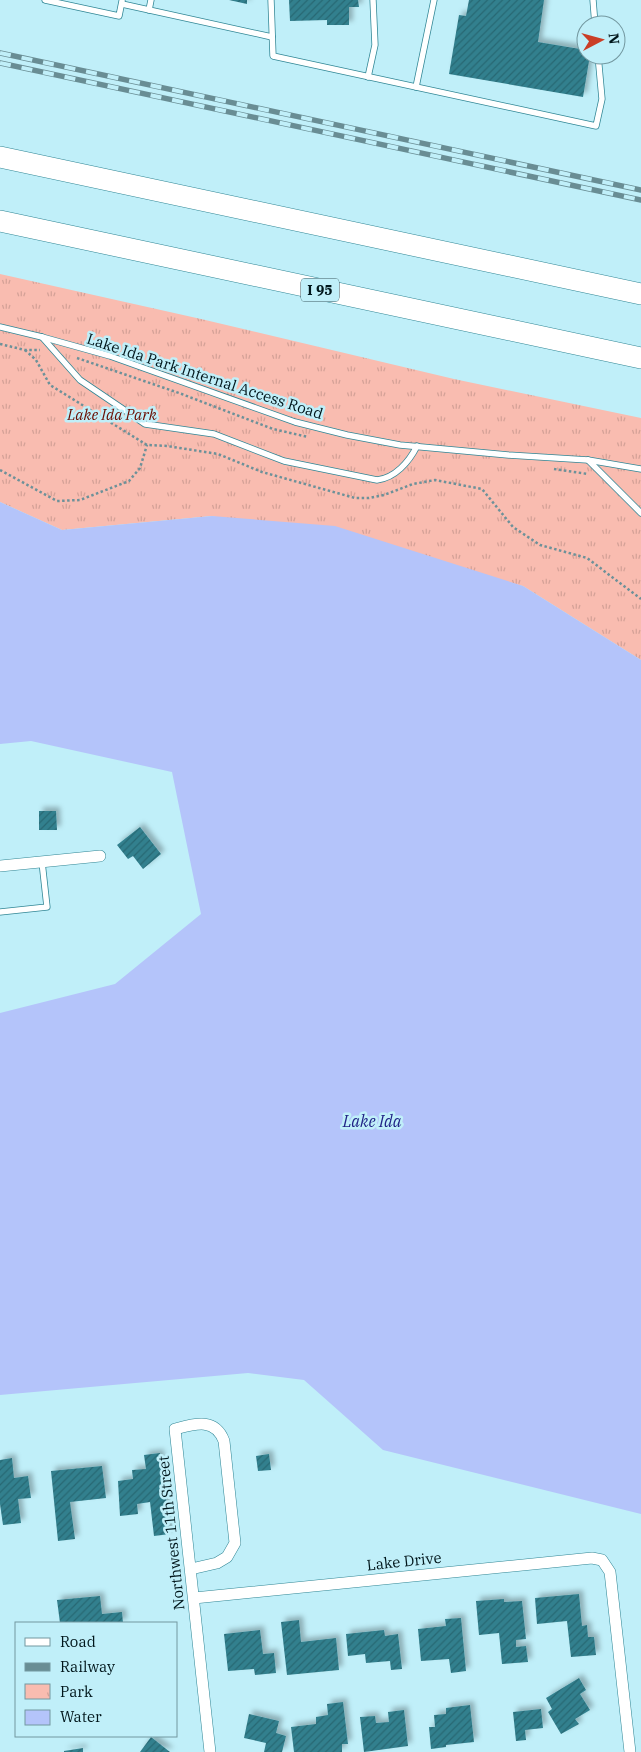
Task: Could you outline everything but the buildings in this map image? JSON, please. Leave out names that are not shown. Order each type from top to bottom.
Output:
[{"type":"highway","points":[[0,157],[641,294]]},
{"type":"highway","name":"I 95","points":[[0,221],[641,358]]},
{"type":"street","points":[[0,866],[100,856]]},
{"type":"street","name":"Northwest 11th Street","points":[[190,1569],[217,1563],[228,1558],[235,1543],[224,1441],[220,1432],[210,1425],[200,1424],[175,1429],[190,1569],[194,1598],[210,1752]]},
{"type":"street","name":"Lake Drive","points":[[194,1598],[592,1558],[602,1560],[610,1572],[630,1752]]},
{"type":"lane","points":[[45,0],[119,16],[122,2],[148,10],[272,37]]},
{"type":"lane","points":[[148,10],[151,0]]},
{"type":"lane","points":[[271,0],[273,56],[596,126],[602,99],[599,65]]},
{"type":"lane","points":[[368,77],[375,45],[373,0]]},
{"type":"lane","points":[[416,87],[434,0]]},
{"type":"lane","points":[[593,0],[594,15]]},
{"type":"lane","name":"Lake Ida Park Internal Access Road","points":[[0,327],[110,356],[295,422],[348,435],[417,446],[508,455],[588,460],[641,469]]},
{"type":"lane","points":[[42,337],[80,380],[145,424],[214,434],[284,461],[377,480],[386,479],[402,467],[412,456],[417,446]]},
{"type":"lane","points":[[588,460],[641,513]]},
{"type":"lane","points":[[0,912],[47,907],[42,862]]},
{"type":"path","points":[[0,470],[57,502],[80,500],[130,481],[140,468],[147,445]]},
{"type":"green space","name":"Lake Ida Park","points":[[0,274],[454,379],[641,418],[641,660],[523,586],[212,516],[62,530],[0,502]]},
{"type":"water","name":"Lake Ida","points":[[0,502],[62,530],[212,516],[335,526],[523,586],[641,660],[641,1514],[383,1450],[304,1380],[248,1373],[0,1395],[0,1013],[115,984],[201,914],[172,772],[31,741],[0,744]]},
{"type":"railway","points":[[0,53],[641,190]]},
{"type":"railway","points":[[0,63],[641,200]]}]
